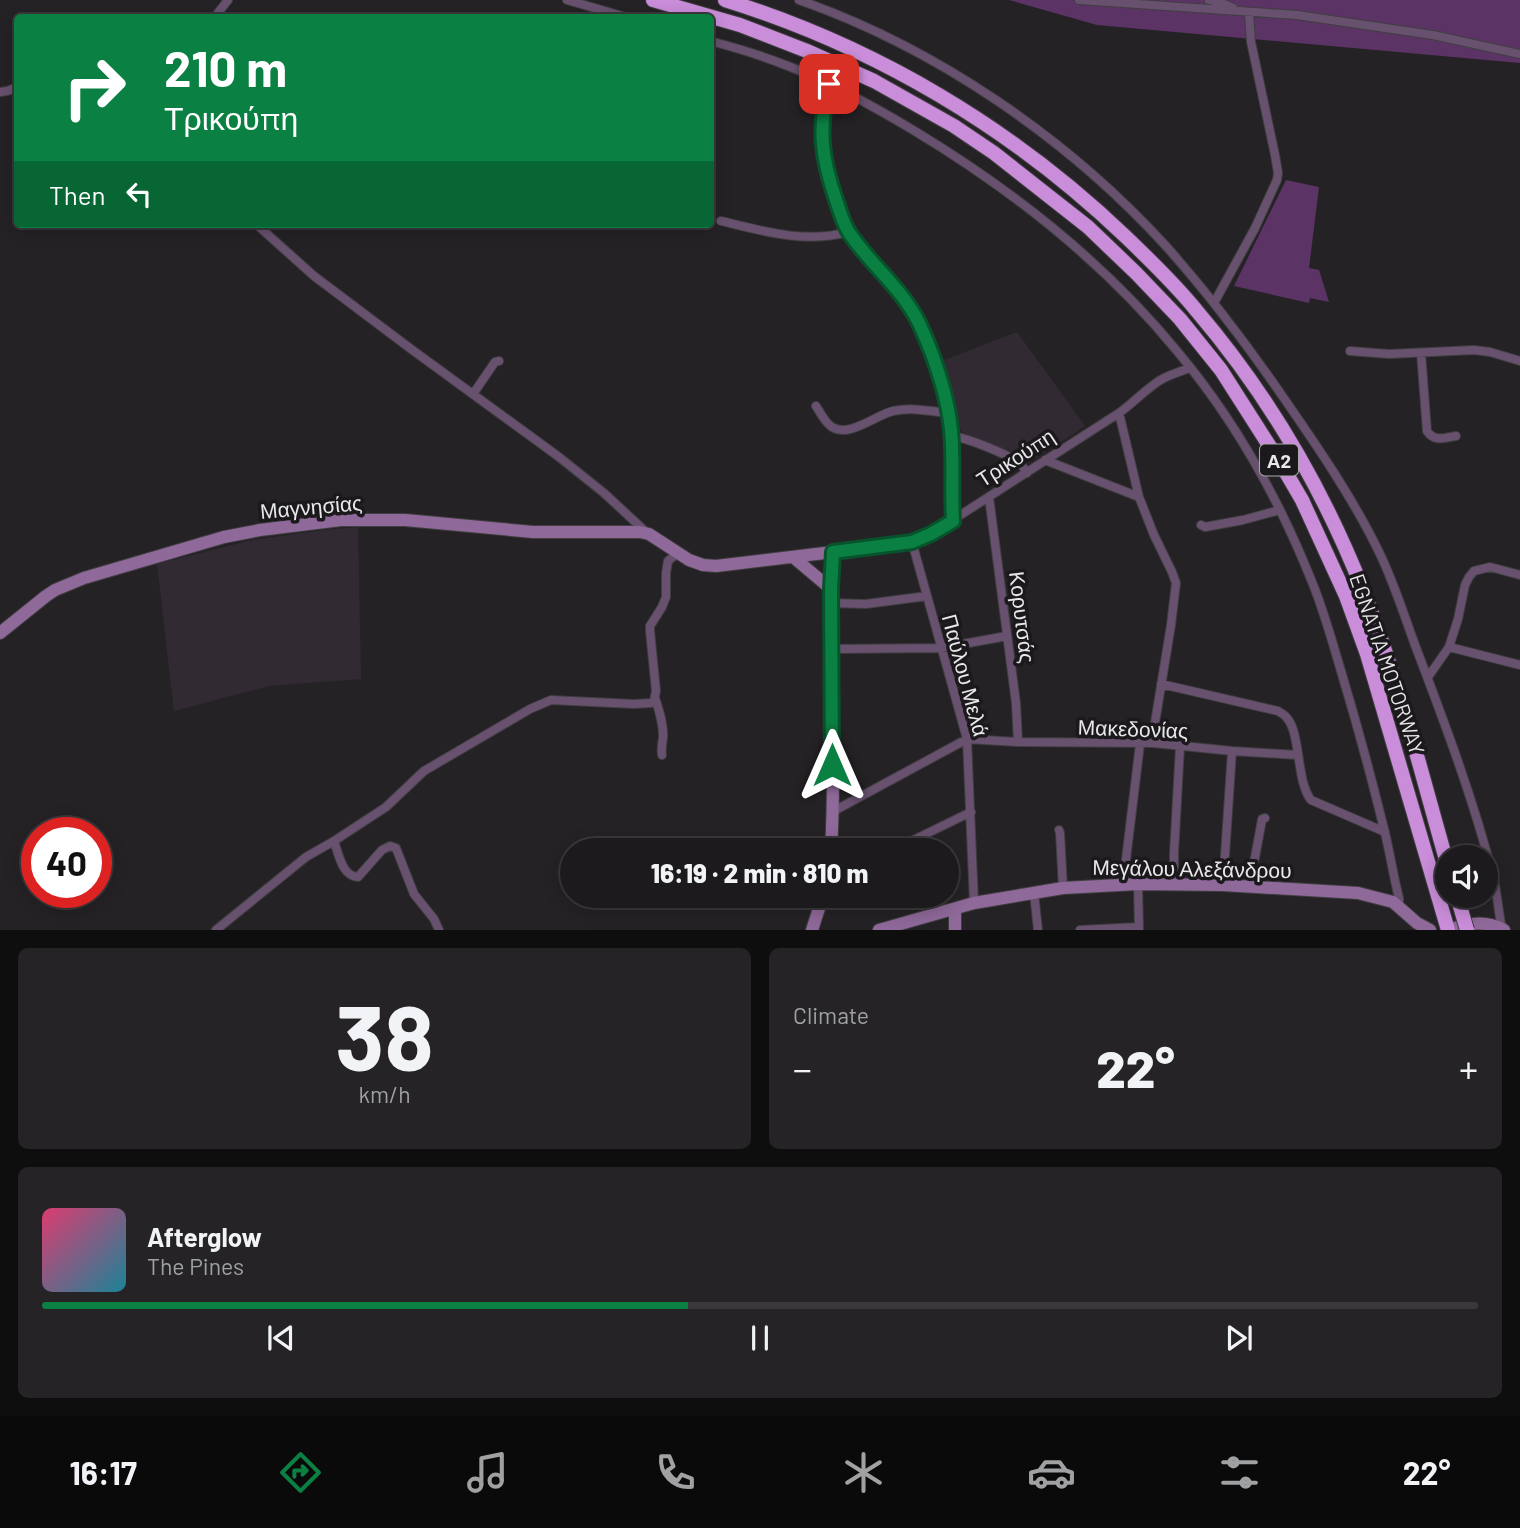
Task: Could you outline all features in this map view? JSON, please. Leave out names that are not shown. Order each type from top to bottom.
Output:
[{"type":"highway","name":"EGNATIA MOTORWAY","points":[[653,0],[700,14]]},
{"type":"highway","name":"EGNATIA MOTORWAY","points":[[725,0],[784,20],[852,49],[922,84],[967,111],[1005,136],[1101,213],[1196,309],[1238,362],[1269,408],[1335,526],[1363,588],[1385,648],[1442,845]]},
{"type":"highway","name":"EGNATIA MOTORWAY","points":[[714,18],[807,51],[874,81],[954,126],[1012,167],[1088,227],[1180,319],[1221,370],[1255,420],[1302,499],[1346,596],[1367,654],[1448,929]]},
{"type":"highway","points":[[1463,908],[1472,926]]},
{"type":"street","points":[[217,14],[228,0]]},
{"type":"street","points":[[567,0],[615,14]]},
{"type":"street","points":[[799,0],[848,19],[919,54],[979,88],[1035,128],[1115,195],[1164,245],[1214,303],[1252,353],[1353,502],[1382,557],[1471,800],[1485,844],[1504,929]]},
{"type":"street","points":[[1079,0],[1297,15],[1433,35],[1520,54]]},
{"type":"street","points":[[1209,0],[1244,12]]},
{"type":"street","points":[[1214,303],[1278,180],[1244,12]]},
{"type":"street","points":[[714,42],[790,67],[875,107],[1001,187],[1063,236],[1137,307],[1178,351],[1224,413],[1254,462],[1280,510],[1314,586],[1359,730],[1385,832],[1399,906]]},
{"type":"street","points":[[829,84],[822,120],[828,175],[848,232],[903,296],[929,346],[948,413],[953,521]]},
{"type":"street","points":[[721,221],[812,238],[848,232]]},
{"type":"street","points":[[260,228],[314,276],[559,457],[649,534]]},
{"type":"street","points":[[1350,351],[1389,354],[1455,350],[1490,352],[1520,361]]},
{"type":"street","points":[[1421,353],[1427,431],[1437,439],[1456,436]]},
{"type":"street","points":[[473,394],[495,362],[499,361]]},
{"type":"street","name":"Τρικούπη","points":[[649,534],[695,563],[716,566],[912,542],[953,521],[1119,413],[1151,386],[1191,368]]},
{"type":"street","points":[[816,406],[830,426],[842,430],[856,428],[881,415],[902,410],[948,413]]},
{"type":"street","points":[[1119,413],[1139,497],[1176,583],[1153,739],[1140,744],[1123,884]]},
{"type":"street","points":[[951,436],[974,442],[1012,459],[1027,472]]},
{"type":"street","points":[[1045,460],[1139,497]]},
{"type":"street","name":"Κορυτσάς","points":[[989,497],[1016,703],[1018,742]]},
{"type":"street","points":[[1201,525],[1205,527],[1280,510]]},
{"type":"street","name":"Μαγνησίας","points":[[0,633],[46,596],[84,578],[224,537],[260,530],[341,520],[405,520],[533,532],[630,531],[649,534]]},
{"type":"street","name":"Παύλου Μελά","points":[[912,542],[967,738],[974,903]]},
{"type":"street","points":[[831,838],[833,552]]},
{"type":"street","points":[[662,755],[663,737],[655,698],[650,626],[666,597],[668,561],[678,553]]},
{"type":"street","points":[[793,557],[831,589]]},
{"type":"street","points":[[1428,677],[1449,647],[1469,577],[1475,571],[1490,567],[1520,575]]},
{"type":"street","points":[[831,603],[866,604],[927,596]]},
{"type":"street","points":[[831,649],[941,648],[1007,636]]},
{"type":"street","points":[[1449,647],[1520,665]]},
{"type":"street","points":[[1161,684],[1278,711],[1286,716],[1292,727],[1307,795],[1311,800],[1385,832]]},
{"type":"street","points":[[216,929],[306,857],[386,807],[424,771],[545,702],[634,704],[651,703],[655,698]]},
{"type":"street","points":[[832,812],[967,738]]},
{"type":"street","name":"Μακεδονίας","points":[[967,738],[1018,742],[1140,744]]},
{"type":"street","name":"Μακεδονίας","points":[[1153,739],[1180,747],[1297,755]]},
{"type":"street","points":[[1174,884],[1180,747]]},
{"type":"street","points":[[1223,885],[1232,751]]},
{"type":"street","points":[[918,838],[971,812]]},
{"type":"street","points":[[1253,886],[1262,819],[1265,818]]},
{"type":"street","points":[[1059,831],[1063,888]]},
{"type":"street","points":[[334,841],[342,866],[352,877],[358,877],[382,850],[390,846],[396,848],[414,894],[439,929]]},
{"type":"street","name":"Μεγάλου Αλεξάνδρου","points":[[879,929],[974,903],[1063,888],[1123,884],[1253,886],[1358,893],[1384,899],[1399,906],[1418,926],[1430,929]]},
{"type":"street","points":[[1080,929],[1139,928],[1138,884]]},
{"type":"street","points":[[1034,893],[1038,929]]},
{"type":"street","points":[[1472,926],[1492,915],[1499,902]]},
{"type":"street","points":[[812,929],[819,908]]},
{"type":"street","points":[[955,909],[955,929]]},
{"type":"street","points":[[1448,929],[1488,923],[1504,929]]},
{"type":"shaded area","points":[[1009,0],[1520,0],[1520,63],[1097,25]]},
{"type":"shaded area","points":[[1286,180],[1319,187],[1309,268],[1319,270],[1329,302],[1310,298],[1309,303],[1234,286]]},
{"type":"shaded area","points":[[1017,332],[1085,426],[1029,463],[962,432],[950,404],[939,362]]},
{"type":"shaded area","points":[[358,527],[361,679],[269,686],[174,711],[157,564],[252,540]]},
{"type":"route","points":[[829,84],[822,120],[828,175],[848,232],[903,296],[929,346],[951,430],[953,521],[912,542],[833,552],[832,765]]}]
